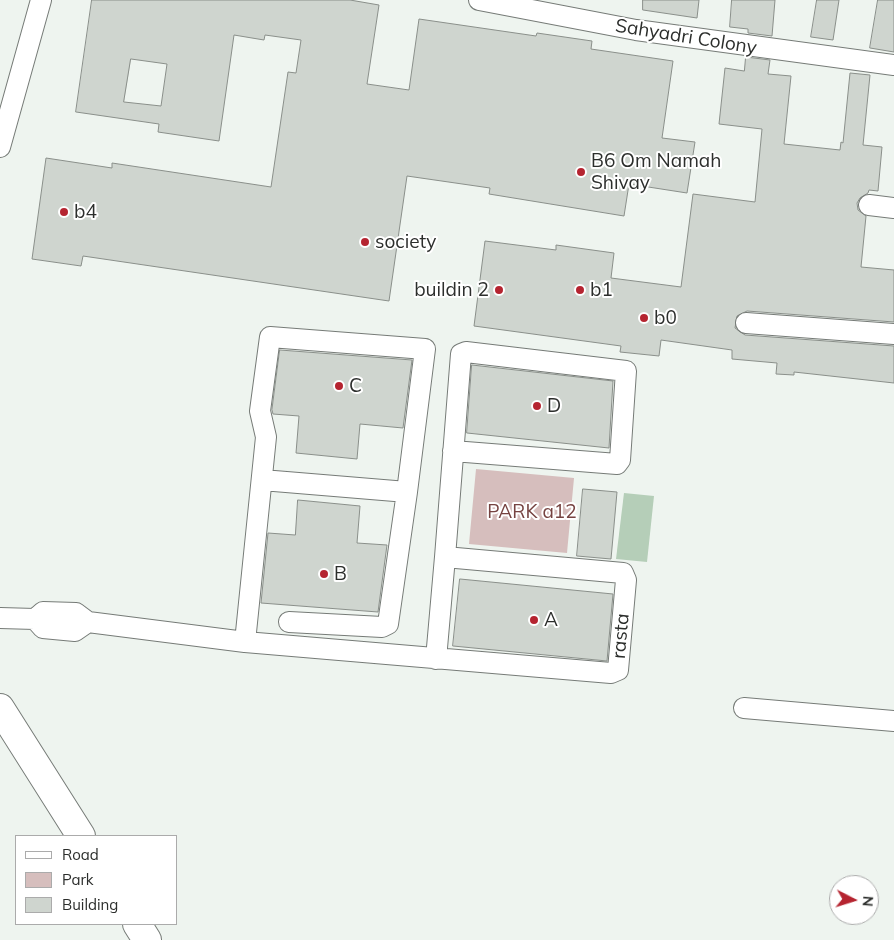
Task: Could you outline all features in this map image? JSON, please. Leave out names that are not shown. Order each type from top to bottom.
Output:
[{"type":"street","points":[[0,147],[4,117],[42,0]]},
{"type":"street","name":"Sahyadri Colony","points":[[479,0],[636,30],[894,65]]},
{"type":"street","points":[[869,205],[894,208]]},
{"type":"street","points":[[746,323],[894,334]]},
{"type":"street","points":[[245,642],[266,430],[260,411],[270,337],[421,346],[425,351],[388,624],[382,627],[288,622]]},
{"type":"street","points":[[436,659],[460,357],[463,352],[625,370],[627,372],[620,460],[617,464],[453,451]]},
{"type":"street","points":[[262,480],[407,492]]},
{"type":"street","name":"rasta","points":[[0,618],[35,619],[43,628],[55,630],[75,631],[88,622],[245,642],[436,659],[611,673],[615,672],[619,667],[626,580],[623,573],[445,557]]},
{"type":"street","points":[[0,708],[81,835]]},
{"type":"street","points":[[744,708],[894,722]]},
{"type":"street","points":[[138,925],[147,940]]},
{"type":"green space","name":"PARK a12","points":[[476,469],[574,478],[567,553],[469,544]]},
{"type":"shaded area","points":[[624,493],[654,496],[647,562],[616,559]]},
{"type":"building","points":[[92,0],[350,0],[379,5],[367,84],[409,90],[419,19],[536,36],[537,33],[592,41],[591,49],[673,61],[662,138],[695,142],[687,193],[629,184],[624,216],[489,194],[490,188],[407,176],[389,301],[83,256],[81,266],[32,259],[46,158],[112,168],[112,163],[271,187],[288,72],[296,73],[301,40],[265,35],[264,40],[234,35],[219,141],[158,132],[159,124],[76,112]],"holes":[[[131,59],[167,64],[161,106],[124,102]]]},
{"type":"building","points":[[643,0],[699,0],[697,18],[643,10]]},
{"type":"building","points":[[732,0],[775,0],[772,36],[748,33],[748,29],[730,27]]},
{"type":"building","points":[[817,0],[839,0],[833,40],[811,37]]},
{"type":"building","points":[[878,0],[894,0],[894,52],[870,48]]},
{"type":"building","points":[[746,57],[770,60],[768,74],[791,76],[784,144],[840,150],[841,142],[843,143],[850,73],[870,75],[863,145],[882,147],[878,191],[869,190],[857,203],[858,210],[866,216],[861,267],[894,270],[894,322],[747,311],[737,316],[735,328],[745,335],[894,346],[894,383],[794,372],[794,375],[776,374],[777,363],[732,359],[732,350],[661,340],[659,356],[620,352],[621,346],[474,326],[485,241],[556,250],[556,245],[614,253],[611,278],[681,287],[693,194],[755,202],[762,129],[719,124],[725,68],[744,71]]},
{"type":"building","name":"C","points":[[280,350],[412,360],[403,428],[360,424],[357,459],[296,453],[299,416],[273,414],[272,410]]},
{"type":"building","name":"D","points":[[472,365],[613,381],[609,448],[467,433]]},
{"type":"building","points":[[583,489],[617,492],[611,559],[577,556]]},
{"type":"building","name":"B","points":[[298,500],[360,506],[357,543],[387,545],[378,612],[261,603],[268,533],[295,535]]},
{"type":"building","name":"A","points":[[460,579],[613,594],[607,661],[453,646]]},
{"type":"place","name":"B6 Om Namah Shivay","points":[[581,172]]},
{"type":"place","name":"b4","points":[[64,212]]},
{"type":"place","name":"society","points":[[365,242]]},
{"type":"place","name":"buildin 2","points":[[499,290]]},
{"type":"place","name":"b1","points":[[580,290]]},
{"type":"place","name":"b0","points":[[644,318]]},
{"type":"place","name":"C","points":[[339,386]]},
{"type":"place","name":"D","points":[[537,406]]},
{"type":"place","name":"B","points":[[324,574]]},
{"type":"place","name":"A","points":[[534,620]]}]
